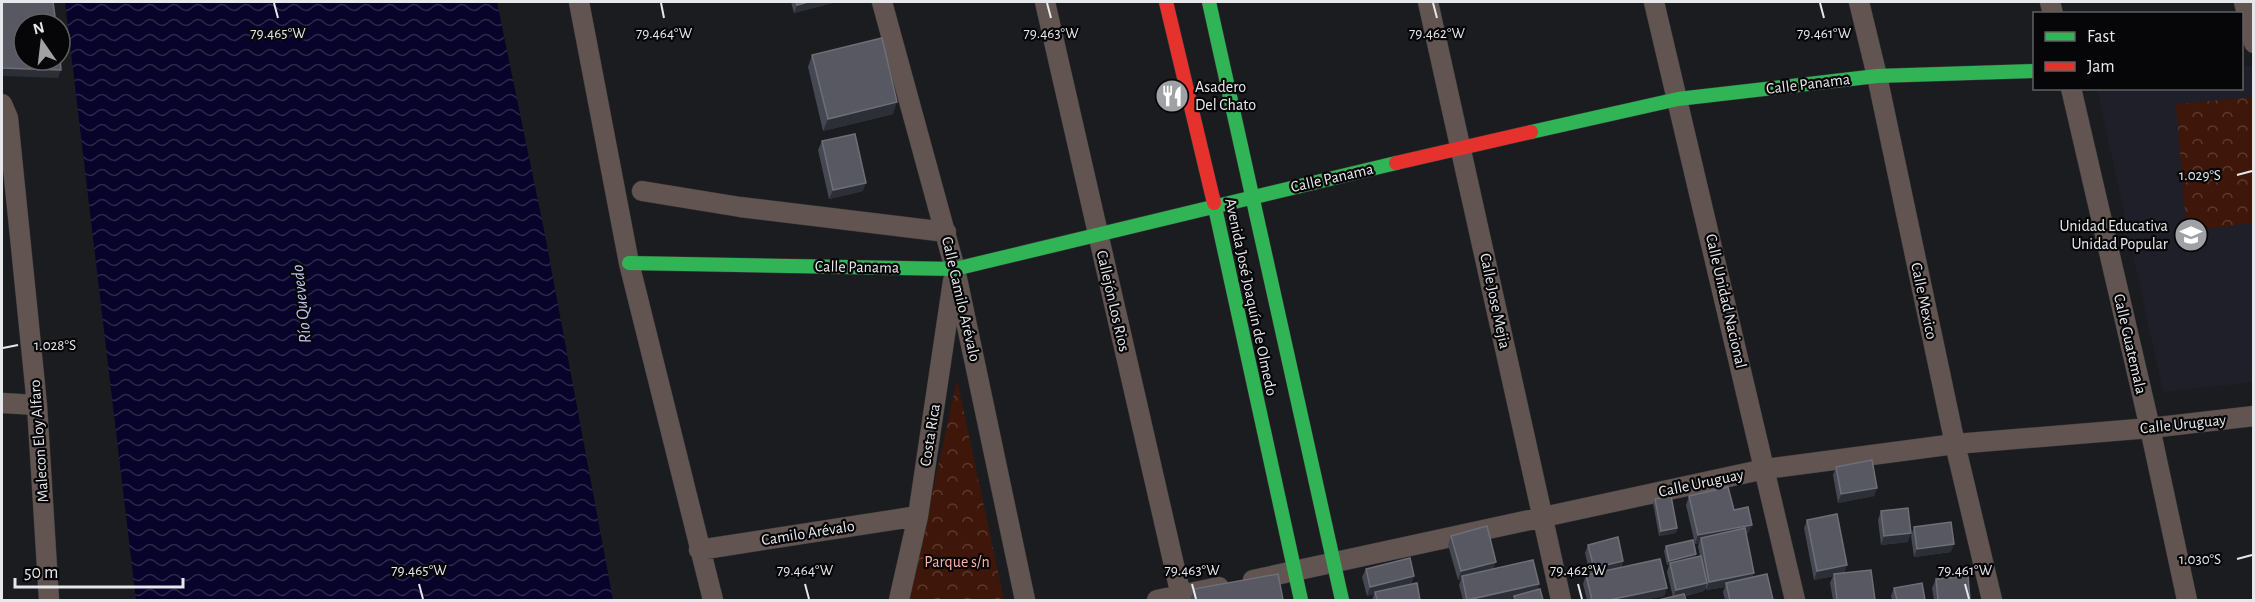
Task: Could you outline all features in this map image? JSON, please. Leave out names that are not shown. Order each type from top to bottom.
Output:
[{"type":"street","points":[[579,2],[629,263],[713,600]]},
{"type":"street","name":"Calle Camilo Arévalo","points":[[882,2],[955,269],[1025,600]]},
{"type":"street","name":"Callejón Los Rios","points":[[1046,2],[1181,598]]},
{"type":"street","name":"Avenida José Joaquín de Olmedo","points":[[1166,2],[1215,206],[1300,600]]},
{"type":"street","name":"Avenida José Joaquín de Olmedo","points":[[1209,2],[1342,600]]},
{"type":"street","name":"Calle Jose Mejia","points":[[1428,2],[1561,600]]},
{"type":"street","name":"Calle Unidad Nacional","points":[[1654,2],[1795,600]]},
{"type":"street","name":"Calle Mexico","points":[[1858,2],[1877,76],[1954,444],[1992,600]]},
{"type":"street","points":[[2244,2],[2253,45]]},
{"type":"street","name":"Calle Panama","points":[[629,263],[955,269],[1461,147],[1678,99],[1877,76],[2033,71]]},
{"type":"street","name":"Calle Guatemala","points":[[2071,90],[2150,428],[2187,600]]},
{"type":"street","name":"Malecon Eloy Alfaro","points":[[2,104],[8,118],[37,405],[49,600]]},
{"type":"street","points":[[642,191],[740,207],[946,232]]},
{"type":"street","name":"Costa Rica","points":[[899,600],[918,516],[955,269]]},
{"type":"street","points":[[2,403],[37,405]]},
{"type":"street","name":"Calle Uruguay","points":[[1157,600],[1181,598],[1294,571],[1765,469],[1954,444],[2150,428],[2253,416]]},
{"type":"street","name":"Camilo Arévalo","points":[[699,550],[918,516]]},
{"type":"shaded area","name":"Unidad Educativa Unidad Popular","points":[[2253,65],[2253,382],[2163,392],[2097,90],[2243,90],[2243,66]]},
{"type":"green space","points":[[2253,97],[2253,223],[2195,230],[2186,223],[2176,104]]},
{"type":"green space","name":"Parque s/n","points":[[957,380],[1004,600],[909,600]]},
{"type":"water","name":"Río Quevedo","points":[[65,2],[497,2],[545,235],[613,600],[136,600],[72,61],[72,12],[66,12]]},
{"type":"building","points":[[2,2],[53,2],[54,12],[12,12],[12,68],[2,68]]},
{"type":"building","points":[[882,38],[897,102],[828,119],[812,55]]},
{"type":"building","points":[[855,134],[866,183],[833,190],[822,141]]},
{"type":"building","points":[[1872,460],[1877,488],[1841,494],[1836,467]]},
{"type":"building","points":[[1728,487],[1734,510],[1748,507],[1752,525],[1698,535],[1689,496]]},
{"type":"building","points":[[1671,496],[1677,528],[1661,531],[1655,499]]},
{"type":"building","points":[[1908,508],[1911,533],[1884,536],[1881,511]]},
{"type":"building","points":[[1837,514],[1847,565],[1817,571],[1807,520]]},
{"type":"building","points":[[1951,522],[1954,544],[1917,549],[1914,527]]},
{"type":"building","points":[[1487,526],[1496,562],[1461,571],[1451,536]]},
{"type":"building","points":[[1745,528],[1754,573],[1709,582],[1701,538]]},
{"type":"building","points":[[1618,537],[1623,561],[1594,568],[1588,545]]},
{"type":"building","points":[[1693,540],[1696,554],[1669,561],[1666,546]]},
{"type":"building","points":[[1701,556],[1707,583],[1676,590],[1670,563]]},
{"type":"building","points":[[1410,558],[1414,576],[1370,587],[1366,569]]},
{"type":"building","points":[[1660,559],[1667,588],[1609,600],[1592,600],[1586,575]]},
{"type":"building","points":[[1533,560],[1539,584],[1467,600],[1462,576]]},
{"type":"building","points":[[1871,570],[1875,600],[1837,600],[1834,574]]},
{"type":"building","points":[[1278,574],[1283,600],[1196,600],[1194,589]]},
{"type":"building","points":[[1767,574],[1773,600],[1730,600],[1726,583]]},
{"type":"building","points":[[1968,576],[1970,600],[1938,600],[1936,579]]},
{"type":"building","points":[[1417,583],[1420,600],[1377,600],[1375,592]]},
{"type":"building","points":[[1922,583],[1925,600],[1897,600],[1894,588]]},
{"type":"building","points":[[1540,589],[1543,600],[1515,600],[1514,596]]},
{"type":"building","points":[[1684,594],[1686,600],[1658,600]]},
{"type":"traffic: fast","points":[[1209,2],[1342,600]]},
{"type":"traffic: fast","points":[[1531,132],[1678,99],[1877,76],[2033,71]]},
{"type":"traffic: fast","points":[[629,263],[955,269],[1396,163]]},
{"type":"traffic: fast","points":[[1214,203],[1301,600]]},
{"type":"traffic: jam","points":[[1166,2],[1214,203]]},
{"type":"traffic: jam","points":[[1396,163],[1531,132]]},
{"type":"place","name":"Asadero Del Chato","points":[[1172,96]]},
{"type":"place","name":"Unidad Educativa Unidad Popular","points":[[2191,235]]}]
